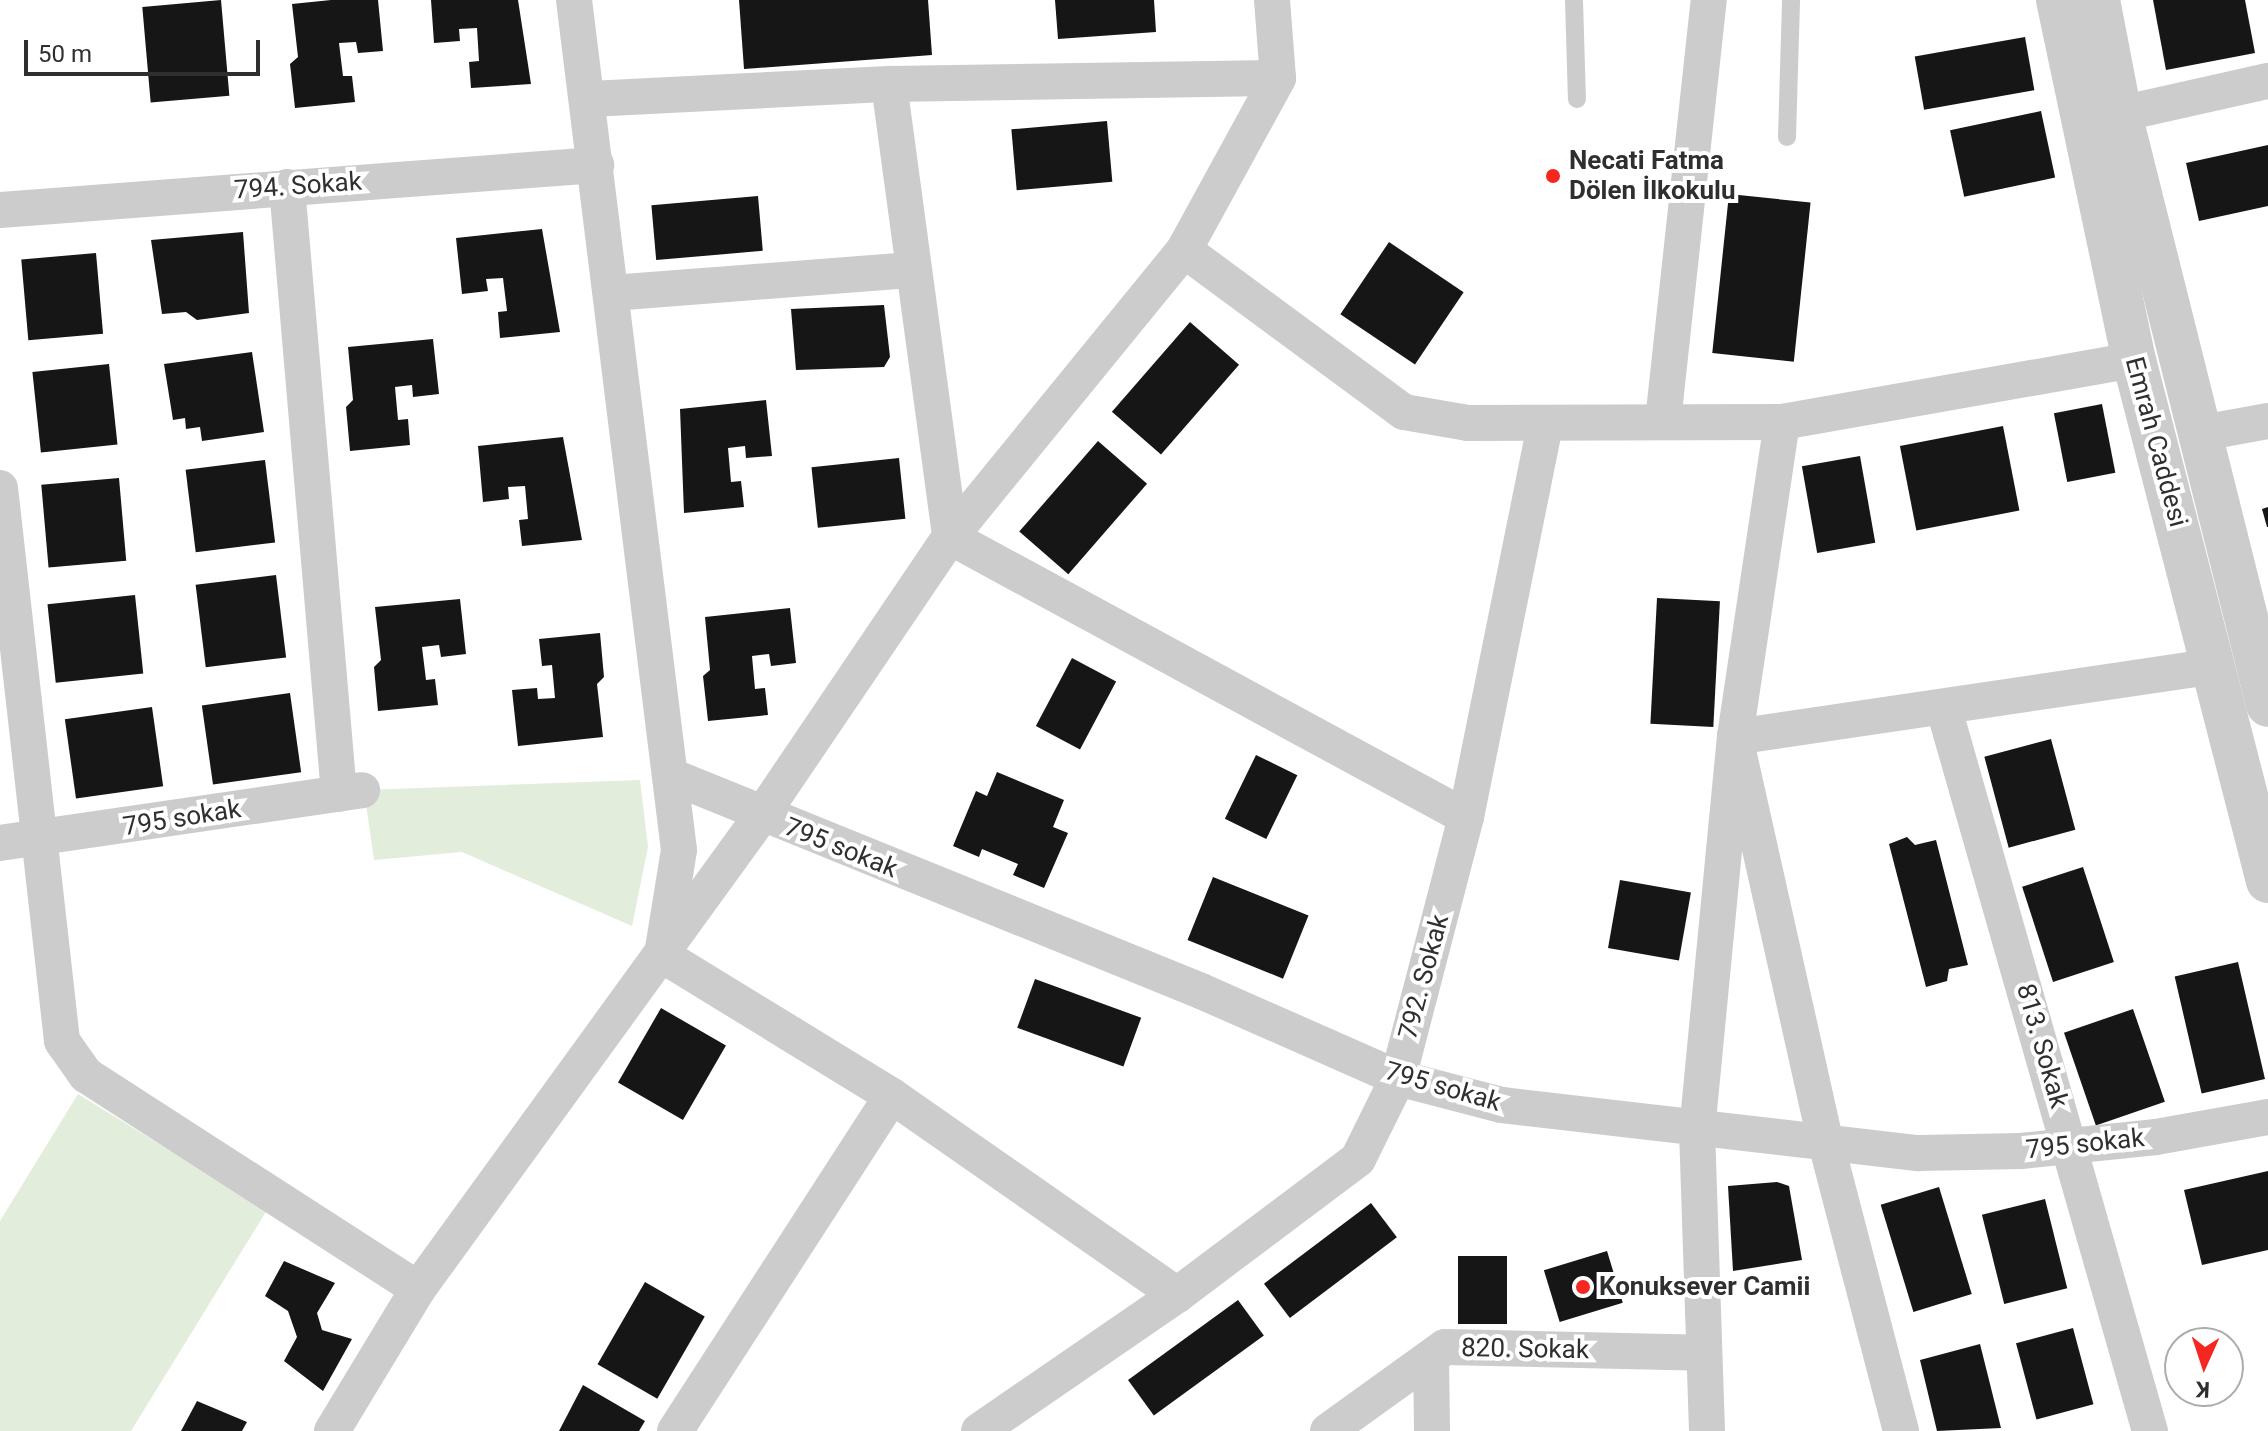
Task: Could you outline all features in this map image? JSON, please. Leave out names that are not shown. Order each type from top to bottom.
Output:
[{"type":"street","points":[[574,0],[590,99],[679,850],[662,955]]},
{"type":"street","points":[[332,1431],[418,1289],[761,816],[950,537],[1184,250],[1278,78],[1272,0]]},
{"type":"street","points":[[1663,421],[1709,0]]},
{"type":"street","name":"Emrah Caddesi","points":[[2058,0],[2134,360],[2268,881]]},
{"type":"street","name":"Emrah Caddesi","points":[[2098,0],[2120,114],[2268,705]]},
{"type":"street","points":[[590,99],[889,84],[1278,78]]},
{"type":"street","points":[[2120,114],[2268,81]]},
{"type":"street","points":[[889,84],[950,537]]},
{"type":"street","name":"794. Sokak","points":[[0,210],[596,165]]},
{"type":"street","name":"795 sokak","points":[[0,843],[352,792],[287,187]]},
{"type":"street","points":[[1184,250],[1404,412],[1468,423],[1782,422],[2134,360]]},
{"type":"street","points":[[612,293],[913,270]]},
{"type":"street","points":[[2202,433],[2268,421]]},
{"type":"street","points":[[1707,1431],[1697,1131],[1735,737],[1782,422]]},
{"type":"street","name":"792. Sokak","points":[[979,1431],[1177,1295],[1358,1159],[1398,1078],[1466,817],[1545,425]]},
{"type":"street","points":[[0,488],[37,840],[62,1041],[86,1075],[418,1289]]},
{"type":"street","points":[[950,537],[1466,817]]},
{"type":"street","points":[[1735,737],[1944,709],[2215,666]]},
{"type":"street","name":"813. Sokak","points":[[1944,709],[2071,1145],[2150,1431]]},
{"type":"street","points":[[1735,737],[1826,1143],[1901,1431]]},
{"type":"street","name":"795 sokak","points":[[671,776],[761,816],[1201,991],[1398,1078],[1502,1105],[1697,1131],[1919,1153],[2071,1145],[2268,1117]]},
{"type":"street","points":[[662,955],[892,1096],[1177,1295]]},
{"type":"street","points":[[675,1431],[892,1096]]},
{"type":"street","name":"820. Sokak","points":[[1328,1431],[1445,1347],[1702,1353]]},
{"type":"street","points":[[1431,1358],[1432,1431]]},
{"type":"lane","points":[[1574,0],[1577,99]]},
{"type":"lane","points":[[1787,137],[1791,0]]},
{"type":"green space","points":[[640,780],[648,847],[632,926],[462,852],[374,860],[364,790]]},
{"type":"green space","points":[[78,1094],[267,1210],[131,1431],[0,1431],[0,1221]]},
{"type":"building","points":[[221,0],[229,96],[151,103],[142,7]]},
{"type":"building","points":[[378,0],[383,51],[358,53],[356,42],[339,43],[343,76],[352,76],[355,102],[295,108],[290,64],[298,57],[292,4]]},
{"type":"building","points":[[431,0],[518,0],[531,84],[471,88],[469,62],[479,61],[477,28],[459,29],[460,41],[434,43]]},
{"type":"building","points":[[739,0],[928,0],[932,55],[744,69]]},
{"type":"building","points":[[1055,0],[1154,0],[1156,32],[1058,39]]},
{"type":"building","points":[[2153,0],[2245,0],[2255,53],[2166,70]]},
{"type":"building","points":[[2025,37],[2034,90],[1924,110],[1915,56]]},
{"type":"building","points":[[2041,111],[2055,178],[1964,197],[1950,130]]},
{"type":"building","points":[[1107,121],[1112,182],[1017,190],[1011,129]]},
{"type":"building","points":[[2268,145],[2268,206],[2199,221],[2186,163]]},
{"type":"building","points":[[1729,194],[1811,203],[1794,362],[1712,353]]},
{"type":"building","points":[[758,196],[763,251],[656,260],[651,205]]},
{"type":"building","points":[[542,229],[560,332],[500,338],[498,312],[507,311],[503,278],[486,279],[488,291],[462,294],[456,238]]},
{"type":"building","points":[[243,232],[249,313],[197,320],[186,312],[162,314],[151,240]]},
{"type":"building","points":[[1389,242],[1464,292],[1415,364],[1340,314]]},
{"type":"building","points":[[96,253],[103,334],[28,340],[21,260]]},
{"type":"building","points":[[884,305],[890,357],[884,367],[796,370],[791,309]]},
{"type":"building","points":[[1190,322],[1239,365],[1161,454],[1112,412]]},
{"type":"building","points":[[433,339],[439,394],[413,397],[412,385],[395,387],[398,420],[408,419],[410,445],[350,451],[346,407],[353,400],[348,347]]},
{"type":"building","points":[[252,352],[264,432],[202,441],[200,427],[186,429],[185,418],[173,420],[164,364]]},
{"type":"building","points":[[109,364],[117,445],[41,453],[32,372]]},
{"type":"building","points":[[766,400],[772,456],[746,458],[745,446],[728,448],[731,482],[741,481],[744,507],[684,513],[680,409]]},
{"type":"building","points":[[2102,404],[2115,473],[2067,482],[2054,413]]},
{"type":"building","points":[[2003,426],[2019,510],[1916,530],[1900,446]]},
{"type":"building","points":[[563,437],[582,540],[522,546],[519,520],[528,519],[525,486],[508,487],[509,499],[483,502],[478,446]]},
{"type":"building","points":[[1098,441],[1147,484],[1068,574],[1019,532]]},
{"type":"building","points":[[1860,456],[1875,543],[1817,553],[1802,466]]},
{"type":"building","points":[[899,458],[905,519],[818,528],[811,467]]},
{"type":"building","points":[[265,460],[275,542],[196,552],[186,470]]},
{"type":"building","points":[[119,478],[126,561],[49,567],[41,485]]},
{"type":"building","points":[[2268,507],[2268,527],[2267,527],[2262,509]]},
{"type":"building","points":[[276,575],[286,657],[206,667],[196,585]]},
{"type":"building","points":[[135,595],[143,674],[56,683],[47,604]]},
{"type":"building","points":[[1657,598],[1720,601],[1713,727],[1650,724]]},
{"type":"building","points":[[460,599],[466,654],[441,657],[439,645],[422,647],[426,680],[435,679],[438,705],[378,711],[374,667],[381,660],[375,607]]},
{"type":"building","points":[[790,608],[796,663],[771,666],[769,654],[752,656],[755,689],[765,688],[768,715],[708,721],[703,676],[710,670],[705,617]]},
{"type":"building","points":[[600,633],[604,677],[597,684],[603,737],[518,746],[512,690],[537,688],[538,699],[555,698],[552,665],[542,666],[539,639]]},
{"type":"building","points":[[1072,658],[1116,681],[1080,749],[1036,726]]},
{"type":"building","points":[[290,693],[301,772],[213,785],[202,705]]},
{"type":"building","points":[[152,707],[163,786],[76,798],[65,719]]},
{"type":"building","points":[[2051,739],[2075,830],[2009,848],[1984,757]]},
{"type":"building","points":[[1256,755],[1297,775],[1266,839],[1225,819]]},
{"type":"building","points":[[997,772],[1064,800],[1053,827],[1068,833],[1044,888],[1013,875],[1018,864],[982,849],[979,857],[953,846],[976,791],[987,796]]},
{"type":"building","points":[[1907,837],[1915,845],[1936,840],[1968,965],[1949,969],[1947,981],[1926,987],[1889,844]]},
{"type":"building","points":[[2083,867],[2114,962],[2053,982],[2022,887]]},
{"type":"building","points":[[1213,877],[1308,916],[1283,979],[1188,940]]},
{"type":"building","points":[[1620,880],[1691,893],[1679,960],[1608,948]]},
{"type":"building","points":[[2238,962],[2265,1079],[2202,1094],[2175,977]]},
{"type":"building","points":[[1035,979],[1141,1018],[1123,1067],[1017,1028]]},
{"type":"building","points":[[661,1008],[726,1046],[683,1120],[618,1082]]},
{"type":"building","points":[[2133,1009],[2165,1102],[2096,1125],[2064,1033]]},
{"type":"building","points":[[2268,1171],[2268,1250],[2202,1265],[2184,1190]]},
{"type":"building","points":[[1777,1182],[1789,1186],[1802,1260],[1733,1271],[1728,1186]]},
{"type":"building","points":[[1939,1187],[1972,1294],[1913,1312],[1881,1205]]},
{"type":"building","points":[[2045,1199],[2067,1288],[2004,1304],[1982,1215]]},
{"type":"building","points":[[1371,1203],[1397,1237],[1290,1318],[1264,1284]]},
{"type":"building","name":"Konuksever Camii","points":[[1607,1251],[1623,1303],[1560,1322],[1544,1270]]},
{"type":"building","points":[[1458,1256],[1507,1256],[1507,1324],[1458,1324]]},
{"type":"building","points":[[284,1261],[335,1283],[317,1313],[322,1330],[352,1339],[323,1391],[284,1361],[297,1337],[288,1311],[265,1296]]},
{"type":"building","points":[[645,1282],[705,1316],[657,1399],[598,1364]]},
{"type":"building","points":[[1238,1300],[1264,1336],[1154,1416],[1128,1380]]},
{"type":"building","points":[[2073,1328],[2093,1404],[2036,1420],[2016,1343]]},
{"type":"building","points":[[1980,1344],[2001,1428],[1937,1431],[1920,1360]]},
{"type":"building","points":[[583,1385],[645,1421],[639,1431],[559,1431]]},
{"type":"building","points":[[197,1401],[247,1422],[242,1431],[181,1431]]},
{"type":"place","name":"Necati Fatma Dölen İlkokulu","points":[[1553,176]]},
{"type":"place","name":"Konuksever Camii","points":[[1583,1287]]}]
